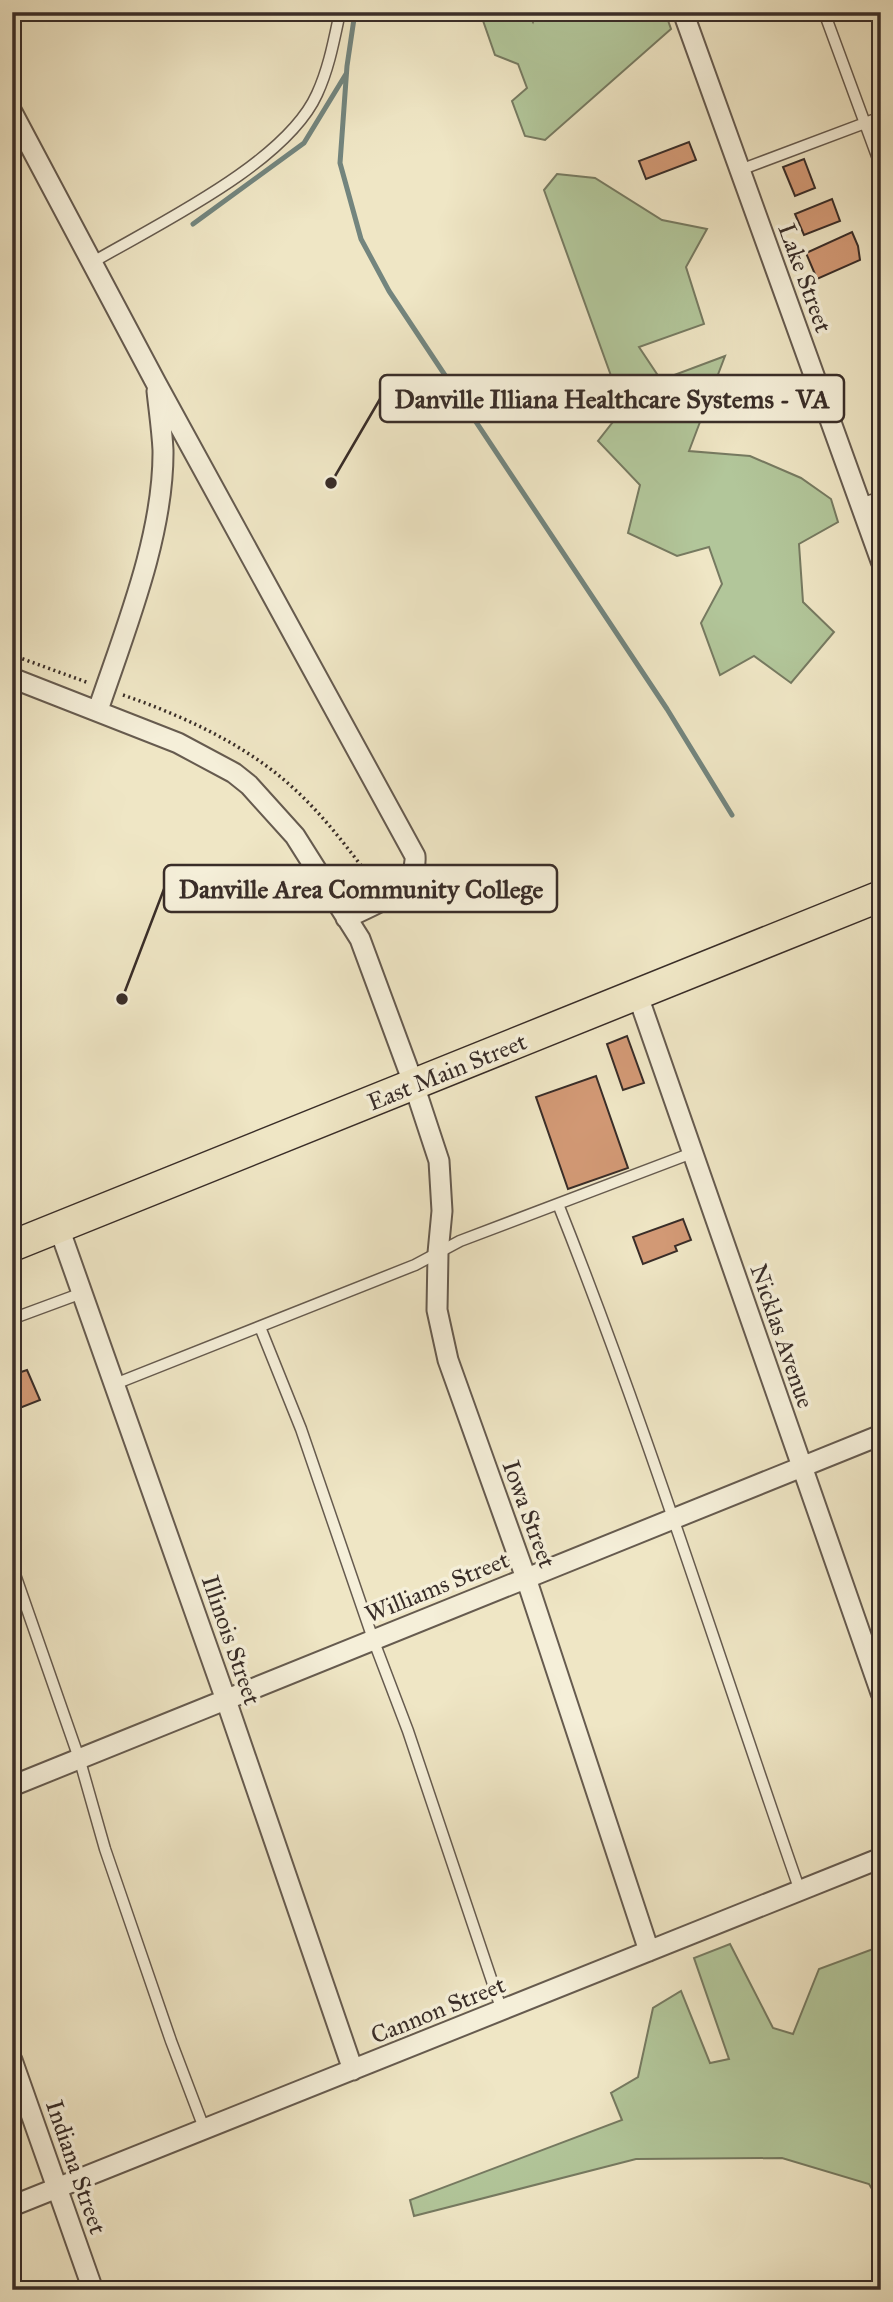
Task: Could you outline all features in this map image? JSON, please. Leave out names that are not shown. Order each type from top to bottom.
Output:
[{"type":"main road","name":"East Main Street","points":[[12,1246],[881,896]]},
{"type":"street","name":"Lake Street","points":[[683,12],[881,561]]},
{"type":"street","points":[[12,112],[156,383],[415,856],[416,869],[409,881],[381,901],[346,918]]},
{"type":"street","points":[[98,710],[130,617],[156,519],[163,450],[156,383]]},
{"type":"street","name":"Iowa Street","points":[[12,678],[178,743],[249,785],[295,836],[360,939],[439,1161],[442,1211],[437,1310],[448,1360],[526,1578],[649,1951]]},
{"type":"street","name":"Nicklas Avenue","points":[[638,996],[881,1693]]},
{"type":"street","name":"Illinois Street","points":[[59,1228],[353,2070]]},
{"type":"street","name":"Williams Street","points":[[12,1786],[80,1761],[373,1639],[881,1435]]},
{"type":"street","name":"Cannon Street","points":[[12,2206],[881,1858]]},
{"type":"street","name":"Indiana Street","points":[[12,2060],[93,2290]]},
{"type":"lane","points":[[93,262],[212,192],[262,159],[292,131],[316,96],[331,54],[340,12]]},
{"type":"lane","points":[[824,12],[881,167]]},
{"type":"lane","points":[[740,170],[881,117]]},
{"type":"lane","points":[[860,505],[881,497]]},
{"type":"lane","points":[[114,1384],[415,1265],[460,1241],[692,1153]]},
{"type":"lane","points":[[558,1205],[598,1306],[674,1519],[800,1891]]},
{"type":"lane","points":[[12,1303],[17,1317],[82,1293]]},
{"type":"lane","points":[[260,1326],[301,1429],[373,1639],[408,1731],[502,2011]]},
{"type":"lane","points":[[12,1566],[80,1761],[105,1849],[204,2128]]},
{"type":"green space","points":[[480,12],[528,12],[533,22],[537,12],[665,12],[671,29],[545,140],[525,136],[512,101],[527,88],[518,64],[495,55]]},
{"type":"green space","points":[[557,174],[595,178],[662,220],[707,229],[686,267],[704,324],[639,347],[661,380],[725,356],[689,451],[750,456],[801,478],[831,499],[838,522],[799,544],[803,602],[834,632],[791,683],[754,656],[720,675],[701,623],[722,584],[709,547],[677,556],[628,533],[640,485],[598,441],[623,409],[544,190]]},
{"type":"green space","points":[[730,1944],[773,2028],[793,2034],[819,1969],[873,1949],[881,1969],[881,2204],[869,2184],[782,2158],[636,2159],[414,2216],[410,2200],[622,2120],[611,2093],[638,2077],[653,2008],[681,1991],[710,2063],[729,2059],[694,1958]]},
{"type":"building","points":[[689,142],[696,160],[646,179],[639,161]]},
{"type":"building","points":[[804,159],[815,188],[795,196],[783,167]]},
{"type":"building","points":[[832,199],[840,221],[804,235],[795,214]]},
{"type":"building","points":[[852,232],[860,260],[817,279],[806,253]]},
{"type":"building","points":[[627,1036],[644,1083],[623,1090],[607,1044]]},
{"type":"building","points":[[596,1076],[628,1168],[568,1189],[536,1097]]},
{"type":"building","points":[[683,1219],[691,1240],[675,1246],[677,1251],[643,1264],[633,1237]]},
{"type":"building","points":[[27,1370],[40,1400],[12,1411],[12,1375]]},
{"type":"waterway","points":[[355,12],[347,66],[340,163],[361,239],[389,291],[667,709],[732,815]]},
{"type":"waterway","points":[[193,224],[304,143],[346,74]]},
{"type":"place","name":"Danville Illiana Healthcare Systems - VA","points":[[331,483]]},
{"type":"place","name":"Danville Area Community College","points":[[122,999]]}]
